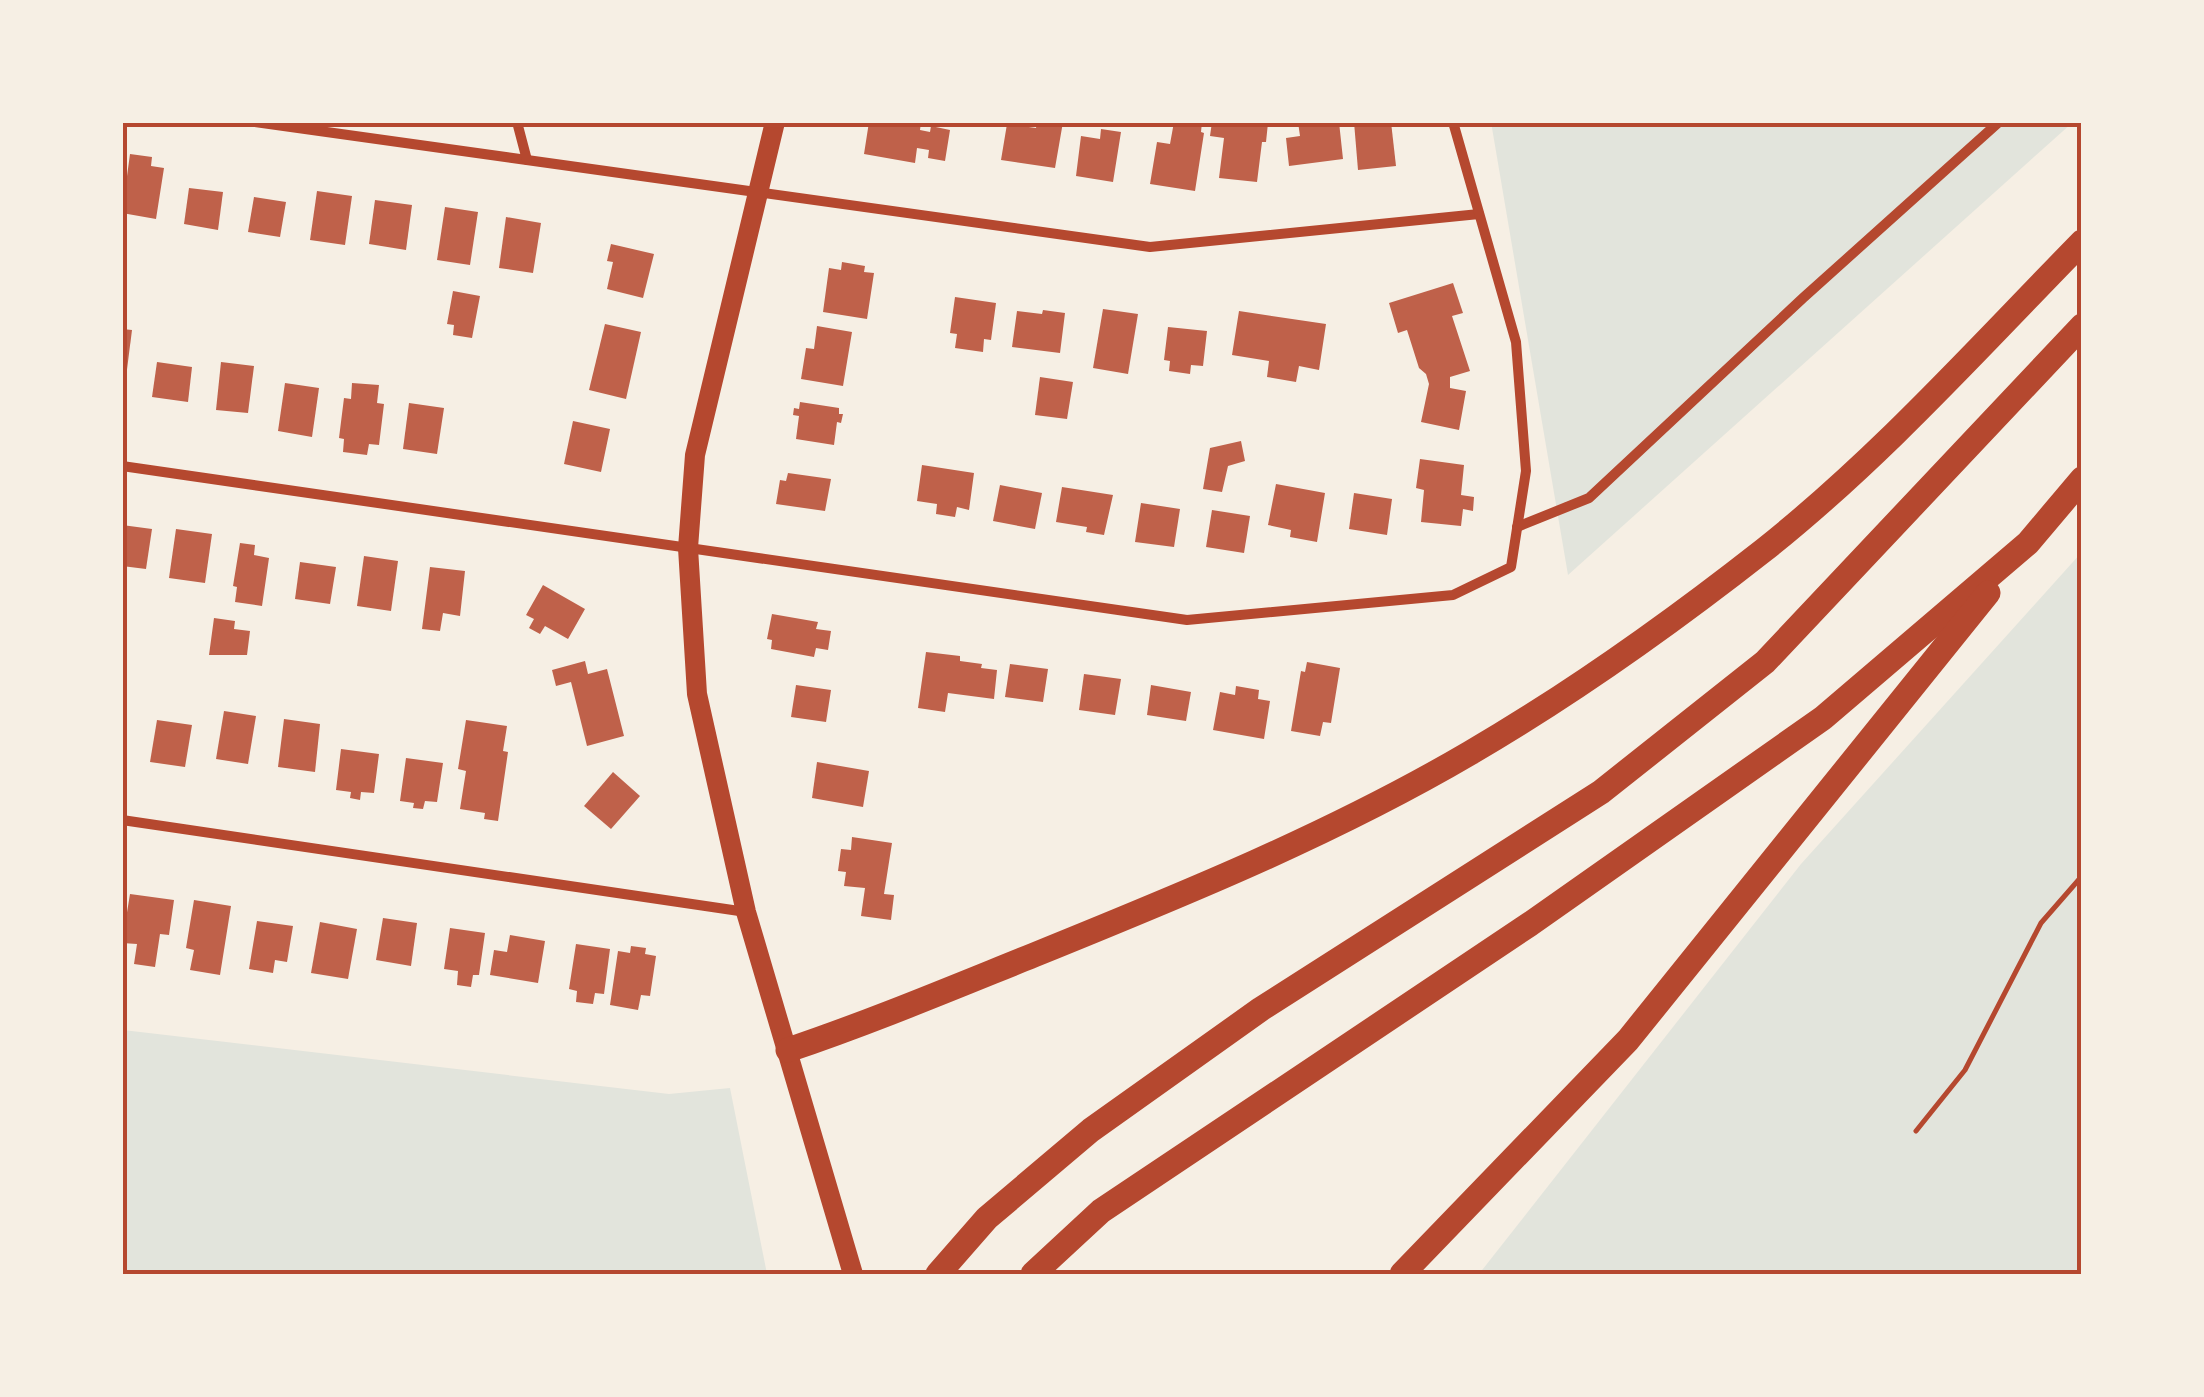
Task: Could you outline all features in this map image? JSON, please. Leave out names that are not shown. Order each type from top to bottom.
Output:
[{"type":"highway","points":[[788,1050],[850,1029],[1159,904],[1286,846],[1469,754],[1563,696],[1671,620],[1818,504],[1878,450],[2082,242]]},
{"type":"highway","points":[[938,1274],[988,1218],[1092,1130],[1261,1008],[1602,792],[1765,662],[2082,326]]},
{"type":"highway","points":[[1402,1274],[1628,1040],[2082,479]]},
{"type":"highway","points":[[1033,1274],[1102,1211],[1530,924],[1822,718],[2028,543]]},
{"type":"main road","points":[[774,122],[695,455],[688,548],[697,694],[746,912],[853,1274]]},
{"type":"street","points":[[254,122],[1150,247],[1478,214]]},
{"type":"street","points":[[517,122],[528,160]]},
{"type":"street","points":[[122,466],[1187,620],[1453,595],[1511,567],[1526,471],[1516,342],[1454,122]]},
{"type":"street","points":[[1518,527],[1589,498],[1999,122]]},
{"type":"street","points":[[122,820],[746,912]]},
{"type":"path","points":[[1916,1131],[1965,1070],[2041,922],[2082,876]]},
{"type":"shaded area","points":[[1491,122],[2072,123],[1568,575]]},
{"type":"shaded area","points":[[2081,553],[2081,1274],[1479,1274],[1801,864]]},
{"type":"shaded area","points":[[123,1030],[669,1094],[730,1088],[767,1274],[123,1274]]},
{"type":"building","points":[[869,122],[921,122],[920,130],[930,132],[931,126],[950,130],[945,161],[928,158],[929,150],[917,148],[915,163],[864,154]]},
{"type":"building","points":[[1037,122],[1063,122],[1055,168],[1001,160],[1007,124],[1036,128]]},
{"type":"building","points":[[1174,122],[1202,122],[1204,133],[1195,191],[1150,184],[1157,142],[1170,144]]},
{"type":"building","points":[[1212,122],[1268,123],[1257,182],[1219,178],[1224,138],[1210,136]]},
{"type":"building","points":[[1298,122],[1339,122],[1343,159],[1289,166],[1286,138],[1300,136]]},
{"type":"building","points":[[1354,122],[1391,122],[1396,166],[1358,170]]},
{"type":"building","points":[[1101,129],[1121,132],[1113,182],[1076,176],[1081,136],[1100,139]]},
{"type":"building","points":[[130,154],[152,157],[151,166],[164,168],[156,219],[122,213]]},
{"type":"building","points":[[189,188],[223,192],[218,230],[184,224]]},
{"type":"building","points":[[317,191],[352,196],[345,245],[310,240]]},
{"type":"building","points":[[254,197],[286,202],[280,237],[248,232]]},
{"type":"building","points":[[375,200],[412,205],[406,250],[369,244]]},
{"type":"building","points":[[445,207],[478,212],[470,265],[437,260]]},
{"type":"building","points":[[506,217],[541,223],[533,273],[499,268]]},
{"type":"building","points":[[611,244],[654,254],[643,298],[607,289],[613,262],[607,261]]},
{"type":"building","points":[[842,262],[865,266],[864,272],[874,273],[867,319],[823,312],[829,268],[841,270]]},
{"type":"building","points":[[1453,283],[1463,313],[1452,316],[1470,371],[1450,377],[1450,388],[1466,391],[1459,430],[1421,422],[1429,384],[1419,368],[1407,330],[1398,333],[1389,303]]},
{"type":"building","points":[[453,291],[480,296],[472,338],[453,335],[454,325],[447,324]]},
{"type":"building","points":[[955,297],[996,303],[991,340],[984,339],[983,352],[955,348],[957,334],[950,333]]},
{"type":"building","points":[[1103,309],[1138,314],[1128,374],[1093,368]]},
{"type":"building","points":[[1043,310],[1065,313],[1060,353],[1012,347],[1017,311],[1042,314]]},
{"type":"building","points":[[1239,311],[1326,324],[1319,370],[1299,366],[1296,382],[1267,377],[1269,361],[1232,355]]},
{"type":"building","points":[[605,324],[641,332],[626,399],[589,390]]},
{"type":"building","points":[[817,326],[852,332],[843,386],[801,379],[806,348],[814,349]]},
{"type":"building","points":[[1168,327],[1207,331],[1203,366],[1191,365],[1190,374],[1169,371],[1170,361],[1164,360]]},
{"type":"building","points":[[122,329],[132,330],[125,385],[122,385]]},
{"type":"building","points":[[157,362],[192,367],[188,402],[152,397]]},
{"type":"building","points":[[221,362],[254,366],[248,413],[216,410]]},
{"type":"building","points":[[1040,377],[1073,382],[1067,419],[1035,415]]},
{"type":"building","points":[[285,383],[319,388],[312,437],[278,431]]},
{"type":"building","points":[[352,383],[379,385],[377,403],[384,404],[379,445],[369,444],[367,455],[343,452],[344,439],[339,438],[344,398],[351,399]]},
{"type":"building","points":[[800,402],[839,408],[839,414],[843,414],[841,423],[837,422],[834,445],[796,439],[799,416],[793,415]]},
{"type":"building","points":[[409,403],[444,408],[437,454],[403,449]]},
{"type":"building","points":[[573,421],[610,429],[601,472],[564,464]]},
{"type":"building","points":[[1241,441],[1245,461],[1228,466],[1222,492],[1203,489],[1210,448]]},
{"type":"building","points":[[1420,459],[1464,465],[1461,495],[1474,497],[1473,511],[1463,509],[1461,526],[1421,522],[1424,490],[1416,488]]},
{"type":"building","points":[[922,465],[974,473],[969,510],[957,507],[955,517],[936,514],[937,504],[917,501]]},
{"type":"building","points":[[788,473],[831,479],[825,511],[776,504],[780,480],[786,481]]},
{"type":"building","points":[[1276,484],[1325,493],[1317,542],[1290,537],[1291,530],[1268,525]]},
{"type":"building","points":[[1000,485],[1042,493],[1035,529],[993,521]]},
{"type":"building","points":[[1062,487],[1113,495],[1104,535],[1086,532],[1087,527],[1056,522]]},
{"type":"building","points":[[1354,493],[1392,499],[1387,535],[1349,529]]},
{"type":"building","points":[[1141,503],[1180,509],[1174,547],[1135,542]]},
{"type":"building","points":[[1212,510],[1250,516],[1244,553],[1206,547]]},
{"type":"building","points":[[122,525],[152,529],[146,569],[122,566]]},
{"type":"building","points":[[176,529],[212,534],[205,583],[169,578]]},
{"type":"building","points":[[240,543],[255,545],[254,555],[269,558],[262,606],[235,602],[237,587],[233,586]]},
{"type":"building","points":[[364,556],[398,561],[391,611],[357,606]]},
{"type":"building","points":[[300,562],[336,567],[330,604],[295,599]]},
{"type":"building","points":[[430,567],[465,571],[460,616],[443,613],[440,631],[422,629]]},
{"type":"building","points":[[543,585],[585,609],[568,639],[545,626],[540,634],[529,628],[534,619],[526,615]]},
{"type":"building","points":[[772,614],[818,622],[816,629],[831,631],[828,650],[816,648],[814,657],[771,649],[772,640],[767,639]]},
{"type":"building","points":[[214,618],[235,621],[234,629],[250,631],[247,655],[209,655]]},
{"type":"building","points":[[926,652],[960,656],[960,661],[997,670],[994,699],[948,693],[945,712],[918,708]]},
{"type":"building","points":[[585,661],[588,674],[607,669],[624,736],[587,746],[571,682],[556,686],[552,670]]},
{"type":"building","points":[[1307,662],[1340,668],[1331,723],[1323,722],[1320,736],[1291,731],[1301,671],[1305,672]]},
{"type":"building","points":[[1010,664],[1048,669],[1043,702],[1005,697]]},
{"type":"building","points":[[1084,674],[1121,679],[1115,715],[1079,710]]},
{"type":"building","points":[[796,685],[831,690],[826,722],[791,717]]},
{"type":"building","points":[[1151,685],[1191,692],[1186,721],[1147,715]]},
{"type":"building","points":[[1236,686],[1259,690],[1258,699],[1270,701],[1264,739],[1213,730],[1220,692],[1235,695]]},
{"type":"building","points":[[224,711],[256,716],[248,764],[216,759]]},
{"type":"building","points":[[284,719],[320,724],[315,772],[278,767]]},
{"type":"building","points":[[157,720],[192,725],[185,767],[150,762]]},
{"type":"building","points":[[466,720],[507,726],[503,751],[508,752],[498,821],[484,819],[485,813],[460,809],[466,771],[458,769]]},
{"type":"building","points":[[341,749],[379,754],[374,793],[361,792],[360,800],[350,798],[351,792],[336,790]]},
{"type":"building","points":[[406,758],[443,763],[437,802],[425,801],[423,809],[400,801]]},
{"type":"building","points":[[817,762],[869,771],[863,807],[812,798]]},
{"type":"building","points":[[613,772],[640,796],[611,829],[584,806]]},
{"type":"building","points":[[852,837],[892,843],[884,894],[894,895],[891,920],[861,916],[865,888],[844,886],[846,872],[838,871],[841,849],[851,850]]},
{"type":"building","points":[[130,894],[174,900],[169,935],[160,934],[155,967],[134,964],[137,944],[122,943]]},
{"type":"building","points":[[194,900],[231,906],[220,975],[190,970],[194,950],[186,948]]},
{"type":"building","points":[[383,918],[417,923],[411,966],[376,960]]},
{"type":"building","points":[[257,921],[293,926],[287,962],[275,960],[273,973],[249,969]]},
{"type":"building","points":[[320,922],[357,929],[348,979],[311,973]]},
{"type":"building","points":[[450,928],[485,933],[479,975],[473,975],[471,987],[457,985],[458,971],[444,969]]},
{"type":"building","points":[[510,935],[545,941],[538,983],[490,975],[494,950],[507,952]]},
{"type":"building","points":[[576,944],[610,949],[604,994],[595,993],[593,1004],[576,1002],[577,991],[569,989]]},
{"type":"building","points":[[631,946],[646,948],[645,954],[656,956],[650,996],[641,995],[638,1010],[610,1005],[618,951],[630,953]]}]
